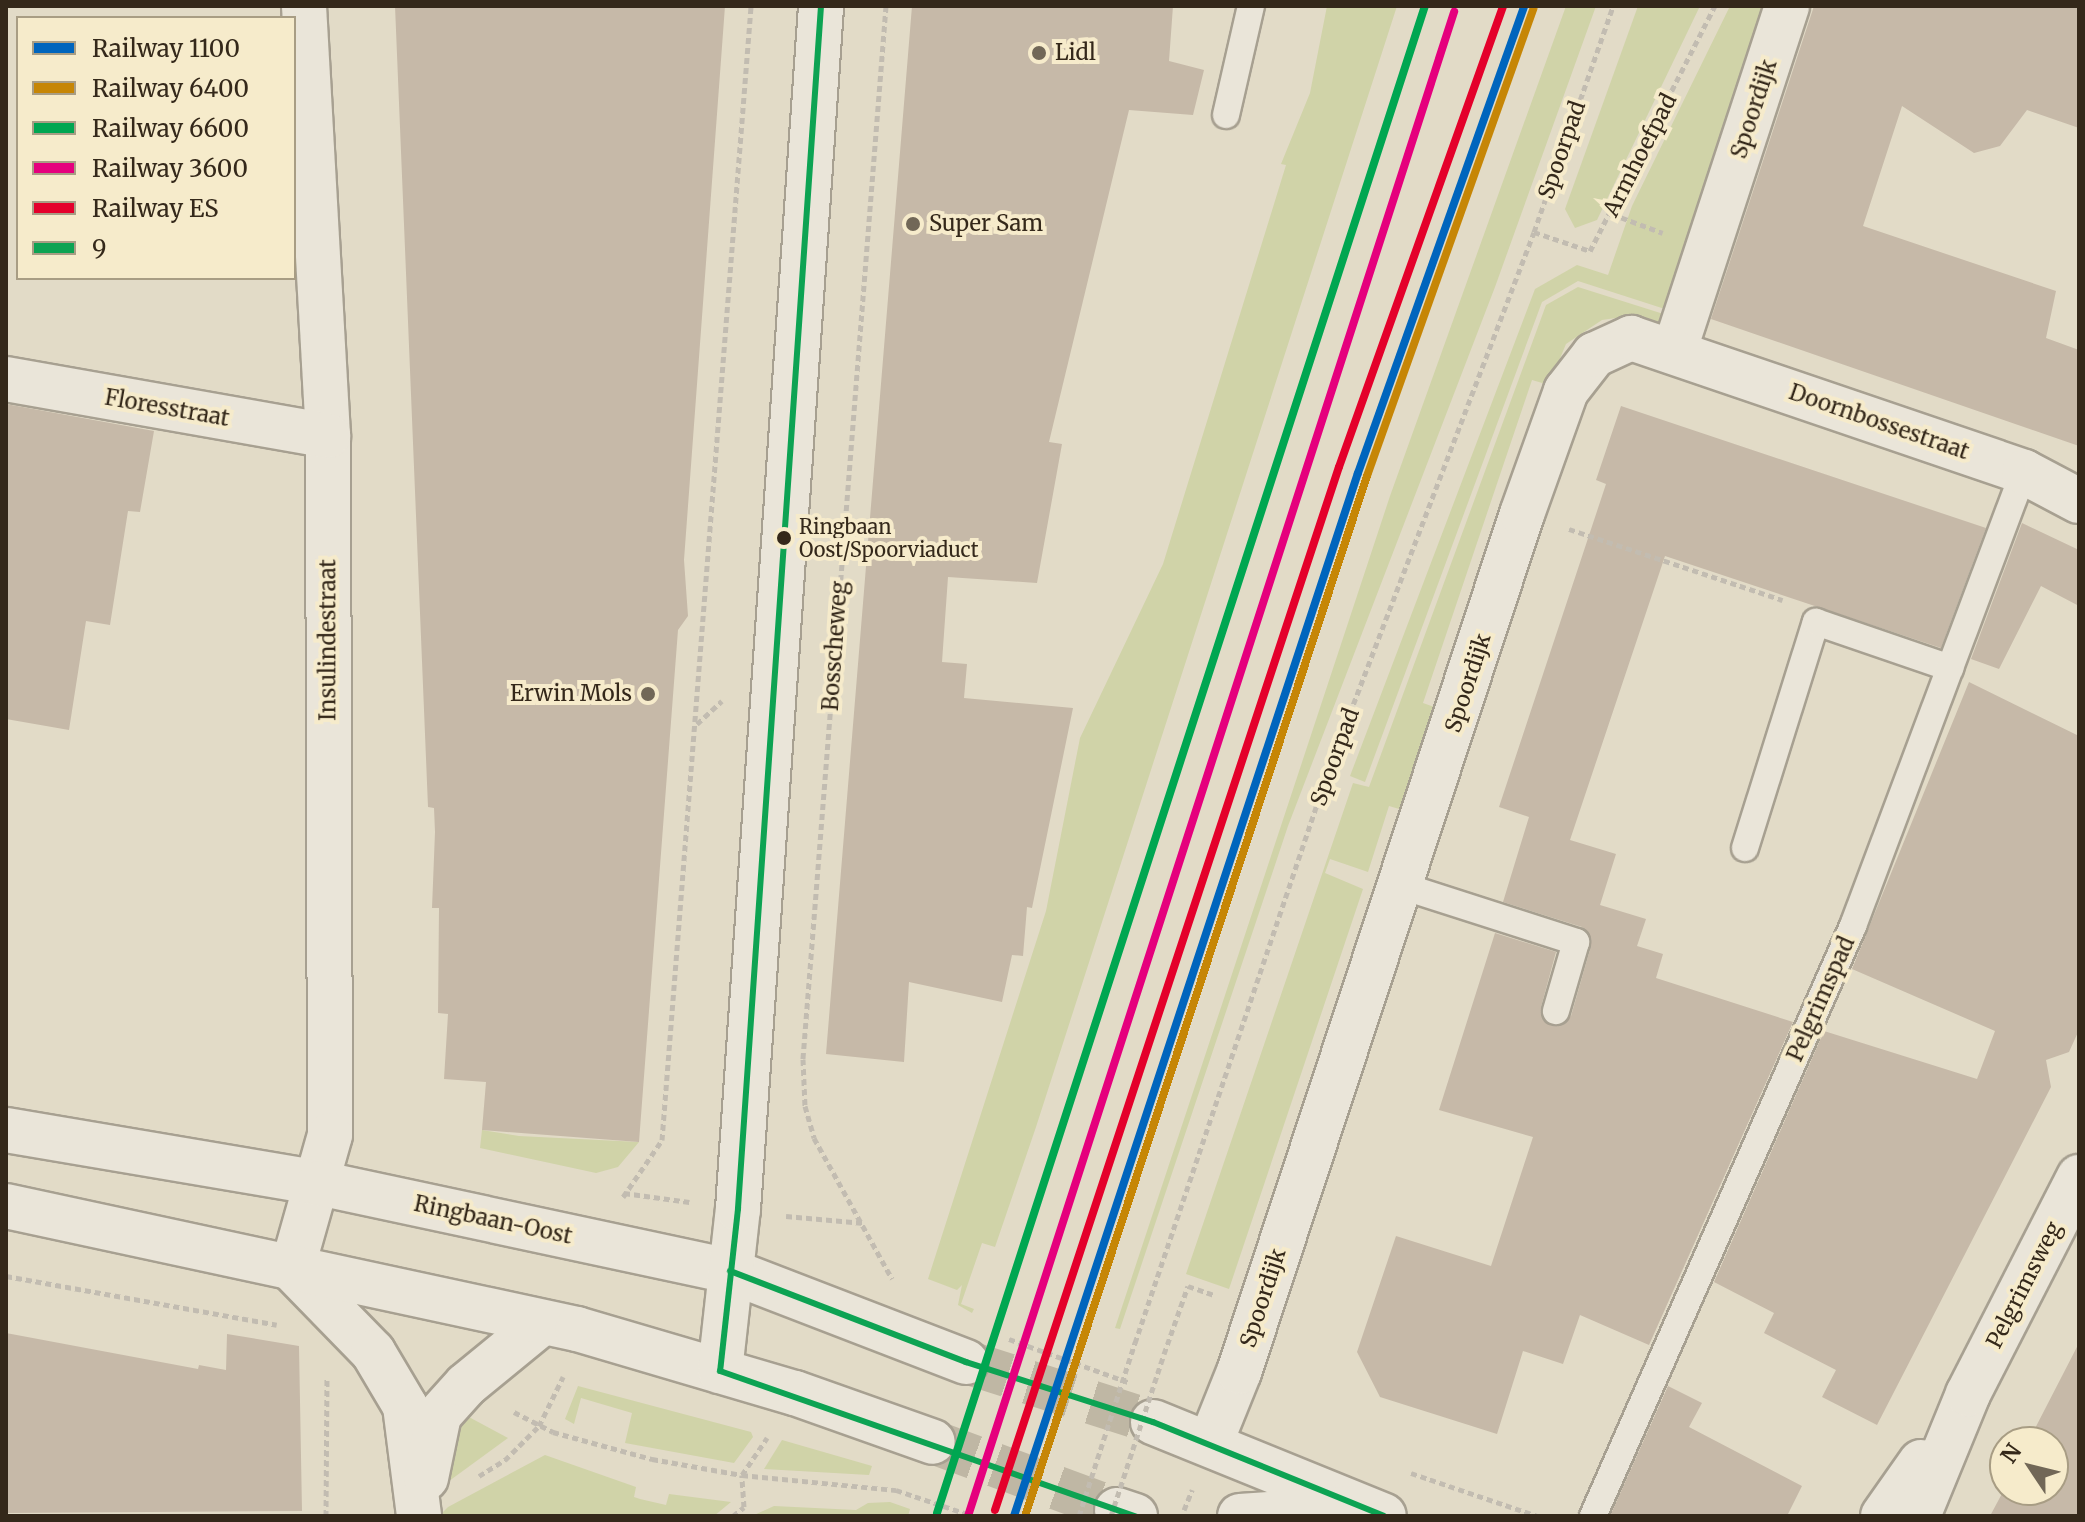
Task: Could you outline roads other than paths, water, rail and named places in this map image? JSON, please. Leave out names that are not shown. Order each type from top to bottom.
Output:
[{"type":"street","name":"Insulindestraat","points":[[292,1269],[319,1183],[330,1135],[328,436],[304,6]]},
{"type":"street","points":[[720,1371],[730,1271],[821,6]]},
{"type":"street","name":"Spoordijk","points":[[1210,1444],[1402,886],[1522,514],[1566,391],[1594,355],[1631,338],[1674,352],[1787,6]]},
{"type":"street","name":"Doornbossestraat","points":[[1674,352],[2024,472],[2079,501]]},
{"type":"street","name":"Floresstraat","points":[[6,379],[328,436]]},
{"type":"street","name":"Ringbaan-Oost","points":[[6,1130],[319,1183],[730,1271],[966,1362]]},
{"type":"street","name":"Pelgrimsweg","points":[[1918,1516],[1968,1394],[2079,1177]]},
{"type":"street","points":[[6,1206],[543,1322],[720,1371],[933,1442]]},
{"type":"street","points":[[292,1269],[373,1352],[405,1406],[419,1514]]},
{"type":"street","points":[[419,1514],[439,1415],[466,1385],[543,1322]]},
{"type":"street","name":"Pelgrimsweg","points":[[1883,1516],[1968,1394]]},
{"type":"street","points":[[1153,1422],[1374,1512]]},
{"type":"street","points":[[1240,1516],[1374,1512]]},
{"type":"lane","points":[[1226,115],[1251,6]]},
{"type":"lane","name":"Pelgrimspad","points":[[1593,1516],[1853,926],[2024,472]]},
{"type":"lane","points":[[1745,848],[1816,622],[1950,668]]},
{"type":"lane","points":[[1402,886],[1576,942],[1556,1011]]},
{"type":"tunnel","points":[[966,1362],[1153,1422]]},
{"type":"tunnel","points":[[933,1442],[1117,1510]]},
{"type":"rail line","name":"6600","points":[[937,1513],[1425,6]]},
{"type":"rail line","name":"ES","points":[[995,1510],[1339,467],[1503,6]]},
{"type":"rail line","name":"1100","points":[[1014,1516],[1358,473],[1524,6]]},
{"type":"rail line","name":"6400","points":[[1025,1516],[1367,476],[1533,9]]},
{"type":"rail line","name":"3600","points":[[968,1516],[1454,12]]},
{"type":"place","name":"Lidl","points":[[1039,53]]},
{"type":"place","name":"Super Sam","points":[[913,224]]},
{"type":"place","name":"Ringbaan Oost/Spoorviaduct","points":[[784,538]]},
{"type":"place","name":"Erwin Mols","points":[[648,694]]}]
